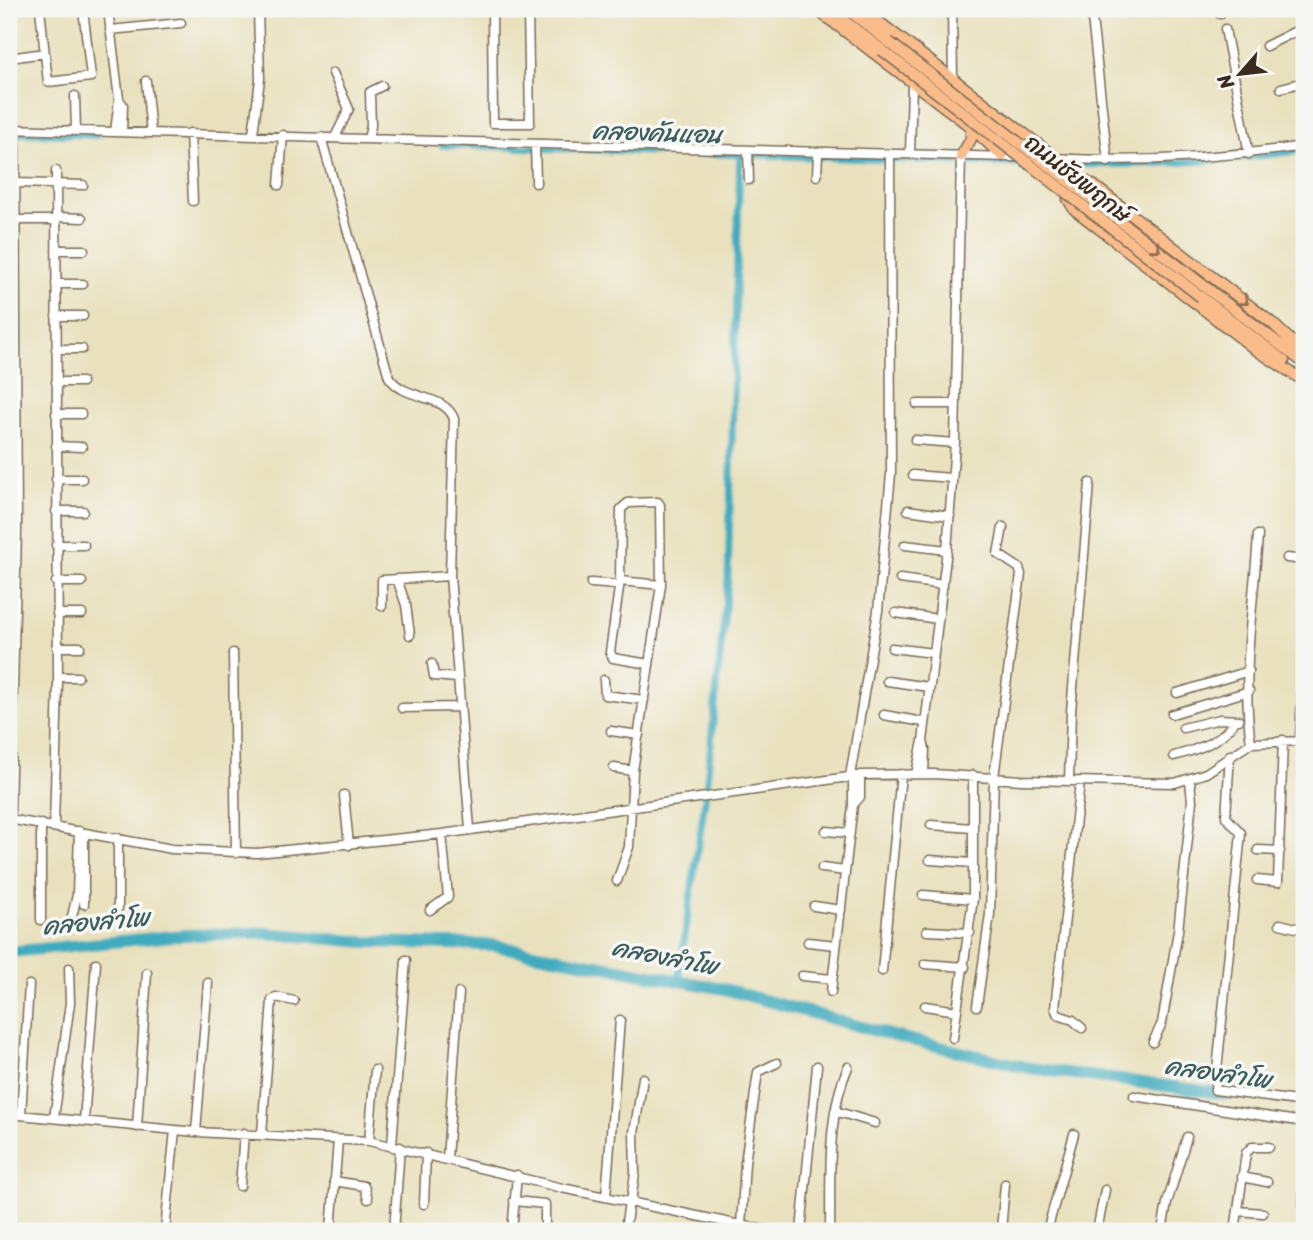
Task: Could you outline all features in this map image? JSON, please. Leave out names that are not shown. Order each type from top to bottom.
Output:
[{"type":"main road","points":[[816,9],[985,138],[1002,156]]},
{"type":"main road","name":"ถนนชัยพฤกษ์","points":[[829,9],[885,46],[1205,293],[1304,363]]},
{"type":"main road","name":"ถนนชัยพฤกษ์","points":[[847,9],[885,46]]},
{"type":"main road","points":[[862,9],[1056,159]]},
{"type":"main road","points":[[985,138],[1001,140],[1006,134],[1005,123],[997,113]]},
{"type":"main road","points":[[961,163],[971,139],[971,127]]},
{"type":"main road","points":[[1304,353],[1272,323],[1093,185],[1083,180],[1069,191],[1068,199],[1074,209],[1255,349],[1304,379]]},
{"type":"main road","name":"ถนนชัยพฤกษ์","points":[[1205,293],[1304,379]]},
{"type":"street","points":[[40,9],[48,82],[91,77],[83,9]]},
{"type":"street","points":[[108,9],[119,99],[123,105],[119,132]]},
{"type":"street","points":[[253,134],[260,79],[258,9]]},
{"type":"street","points":[[492,9],[493,123],[530,123],[528,9]]},
{"type":"street","points":[[952,9],[953,79]]},
{"type":"street","points":[[1091,9],[1108,162]]},
{"type":"street","points":[[110,30],[181,23]]},
{"type":"street","points":[[1266,46],[1304,28]]},
{"type":"street","points":[[1225,29],[1249,154]]},
{"type":"street","points":[[9,58],[45,53]]},
{"type":"street","points":[[332,73],[349,109],[335,137]]},
{"type":"street","points":[[146,81],[151,133]]},
{"type":"street","points":[[1281,88],[1304,82]]},
{"type":"street","points":[[910,154],[912,84]]},
{"type":"street","points":[[368,139],[371,126],[370,92],[382,86]]},
{"type":"street","points":[[75,96],[76,131]]},
{"type":"street","points":[[9,849],[13,508],[13,130],[253,134],[818,154],[910,154],[961,163],[1002,156],[1108,162],[1171,161],[1304,146]]},
{"type":"street","points":[[190,134],[193,201]]},
{"type":"street","points":[[279,185],[283,137]]},
{"type":"street","points":[[321,138],[389,377],[400,390],[444,405],[454,419],[450,576],[470,829]]},
{"type":"street","points":[[535,146],[537,183]]},
{"type":"street","points":[[748,152],[749,180]]},
{"type":"street","points":[[817,173],[818,154]]},
{"type":"street","points":[[831,992],[853,805],[860,797],[854,776],[877,611],[891,474],[890,155]]},
{"type":"street","points":[[920,774],[923,722],[947,550],[955,443],[961,163]]},
{"type":"street","points":[[54,827],[58,677],[56,171]]},
{"type":"street","points":[[14,181],[83,185]]},
{"type":"street","points":[[14,215],[56,219],[82,218]]},
{"type":"street","points":[[56,250],[83,250]]},
{"type":"street","points":[[56,284],[83,284]]},
{"type":"street","points":[[56,316],[83,316]]},
{"type":"street","points":[[56,349],[82,349]]},
{"type":"street","points":[[56,382],[82,382]]},
{"type":"street","points":[[917,404],[956,404]]},
{"type":"street","points":[[56,414],[81,414]]},
{"type":"street","points":[[915,440],[955,443]]},
{"type":"street","points":[[56,446],[82,447]]},
{"type":"street","points":[[913,475],[952,478]]},
{"type":"street","points":[[56,479],[82,479]]},
{"type":"street","points":[[1069,781],[1071,712],[1090,483]]},
{"type":"street","points":[[617,881],[629,847],[629,806],[633,771],[661,585],[661,509],[658,502],[628,503],[621,509],[619,583],[611,656],[649,664]]},
{"type":"street","points":[[908,510],[950,516]]},
{"type":"street","points":[[56,511],[83,511]]},
{"type":"street","points":[[977,1006],[990,914],[994,777],[1021,574],[1018,568],[998,554],[1003,527]]},
{"type":"street","points":[[1251,743],[1248,720],[1249,671],[1258,534]]},
{"type":"street","points":[[56,545],[84,545]]},
{"type":"street","points":[[905,545],[947,550]]},
{"type":"street","points":[[1287,558],[1304,560]]},
{"type":"street","points":[[382,606],[382,580],[450,576]]},
{"type":"street","points":[[397,579],[406,605],[410,635]]},
{"type":"street","points":[[900,579],[943,585]]},
{"type":"street","points":[[56,582],[82,582]]},
{"type":"street","points":[[591,583],[661,585]]},
{"type":"street","points":[[896,613],[938,619]]},
{"type":"street","points":[[57,614],[82,614]]},
{"type":"street","points":[[9,819],[183,850],[236,852],[349,845],[442,834],[854,776],[920,774],[1080,782],[1190,781],[1251,743],[1302,741],[1304,642]]},
{"type":"street","points":[[57,647],[80,647]]},
{"type":"street","points":[[892,648],[933,653]]},
{"type":"street","points":[[233,653],[236,852]]},
{"type":"street","points":[[432,664],[434,676],[457,678]]},
{"type":"street","points":[[1177,693],[1249,671]]},
{"type":"street","points":[[58,677],[78,677]]},
{"type":"street","points":[[604,680],[605,695],[644,700]]},
{"type":"street","points":[[887,681],[929,687]]},
{"type":"street","points":[[1172,714],[1249,691]]},
{"type":"street","points":[[402,708],[459,707]]},
{"type":"street","points":[[884,715],[923,722]]},
{"type":"street","points":[[1183,728],[1220,719],[1248,720]]},
{"type":"street","points":[[1174,756],[1215,741],[1228,732],[1236,720]]},
{"type":"street","points":[[611,731],[639,735]]},
{"type":"street","points":[[1257,880],[1278,881],[1283,740]]},
{"type":"street","points":[[1230,755],[1226,817],[1241,833],[1215,1090],[1304,1102]]},
{"type":"street","points":[[614,768],[633,771]]},
{"type":"street","points":[[882,971],[901,774]]},
{"type":"street","points":[[953,1038],[970,933],[973,863],[972,775]]},
{"type":"street","points":[[1153,1042],[1162,1023],[1178,931],[1192,800],[1190,781]]},
{"type":"street","points":[[1080,782],[1055,1008],[1058,1015],[1073,1020],[1082,1028]]},
{"type":"street","points":[[344,795],[349,845]]},
{"type":"street","points":[[41,824],[41,920]]},
{"type":"street","points":[[931,825],[973,828]]},
{"type":"street","points":[[826,831],[850,833]]},
{"type":"street","points":[[81,832],[84,904]]},
{"type":"street","points":[[71,921],[81,832]]},
{"type":"street","points":[[430,910],[448,897],[442,834]]},
{"type":"street","points":[[118,838],[118,908]]},
{"type":"street","points":[[1258,850],[1280,851]]},
{"type":"street","points":[[930,860],[973,863]]},
{"type":"street","points":[[822,868],[845,871]]},
{"type":"street","points":[[923,895],[972,899]]},
{"type":"street","points":[[814,906],[841,910]]},
{"type":"street","points":[[1280,924],[1304,930]]},
{"type":"street","points":[[927,930],[970,933]]},
{"type":"street","points":[[808,942],[836,945]]},
{"type":"street","points":[[406,960],[394,1230],[409,1231]]},
{"type":"street","points":[[84,1121],[96,963]]},
{"type":"street","points":[[925,964],[965,967]]},
{"type":"street","points":[[54,1118],[70,1003],[69,968]]},
{"type":"street","points":[[137,1127],[147,973]]},
{"type":"street","points":[[802,976],[832,979]]},
{"type":"street","points":[[196,1132],[208,983]]},
{"type":"street","points":[[21,1115],[29,985]]},
{"type":"street","points":[[447,1158],[459,993]]},
{"type":"street","points":[[262,1134],[272,1001],[276,998],[294,1001]]},
{"type":"street","points":[[925,1006],[957,1011]]},
{"type":"street","points":[[606,1196],[620,1020]]},
{"type":"street","points":[[741,1226],[745,1163],[758,1072],[777,1063]]},
{"type":"street","points":[[801,1231],[817,1066]]},
{"type":"street","points":[[830,1231],[835,1111],[838,1092],[848,1067]]},
{"type":"street","points":[[369,1141],[375,1070]]},
{"type":"street","points":[[625,1231],[635,1173],[634,1133],[643,1078]]},
{"type":"street","points":[[1134,1096],[1304,1122]]},
{"type":"street","points":[[835,1111],[875,1123]]},
{"type":"street","points":[[9,1114],[196,1132],[369,1141],[562,1188],[769,1231]]},
{"type":"street","points":[[165,1231],[175,1130]]},
{"type":"street","points":[[240,1186],[244,1133]]},
{"type":"street","points":[[1047,1231],[1074,1135]]},
{"type":"street","points":[[1162,1231],[1167,1203],[1187,1137]]},
{"type":"street","points":[[331,1231],[338,1140]]},
{"type":"street","points":[[1235,1231],[1248,1149],[1269,1147]]},
{"type":"street","points":[[424,1204],[426,1153]]},
{"type":"street","points":[[1303,1231],[1304,1159]]},
{"type":"street","points":[[512,1231],[517,1175]]},
{"type":"street","points":[[1242,1177],[1267,1182]]},
{"type":"street","points":[[334,1181],[364,1186],[368,1199]]},
{"type":"street","points":[[1001,1231],[1005,1184]]},
{"type":"street","points":[[1097,1231],[1105,1190]]},
{"type":"street","points":[[514,1200],[545,1204],[545,1231]]},
{"type":"street","points":[[1238,1211],[1263,1213]]},
{"type":"street","points":[[422,1231],[435,1229]]},
{"type":"waterway","name":"คลองคันแอน","points":[[9,133],[97,135]]},
{"type":"waterway","name":"คลองคันแอน","points":[[442,145],[1028,164]]},
{"type":"waterway","name":"คลองคันแอน","points":[[1047,164],[1176,163],[1304,150]]},
{"type":"waterway","points":[[678,981],[705,800],[728,580],[740,154]]},
{"type":"waterway","name":"คลองลำโพ","points":[[9,952],[184,935],[265,933],[366,942],[491,945],[724,989],[894,1036],[1029,1068],[1227,1094]]}]
